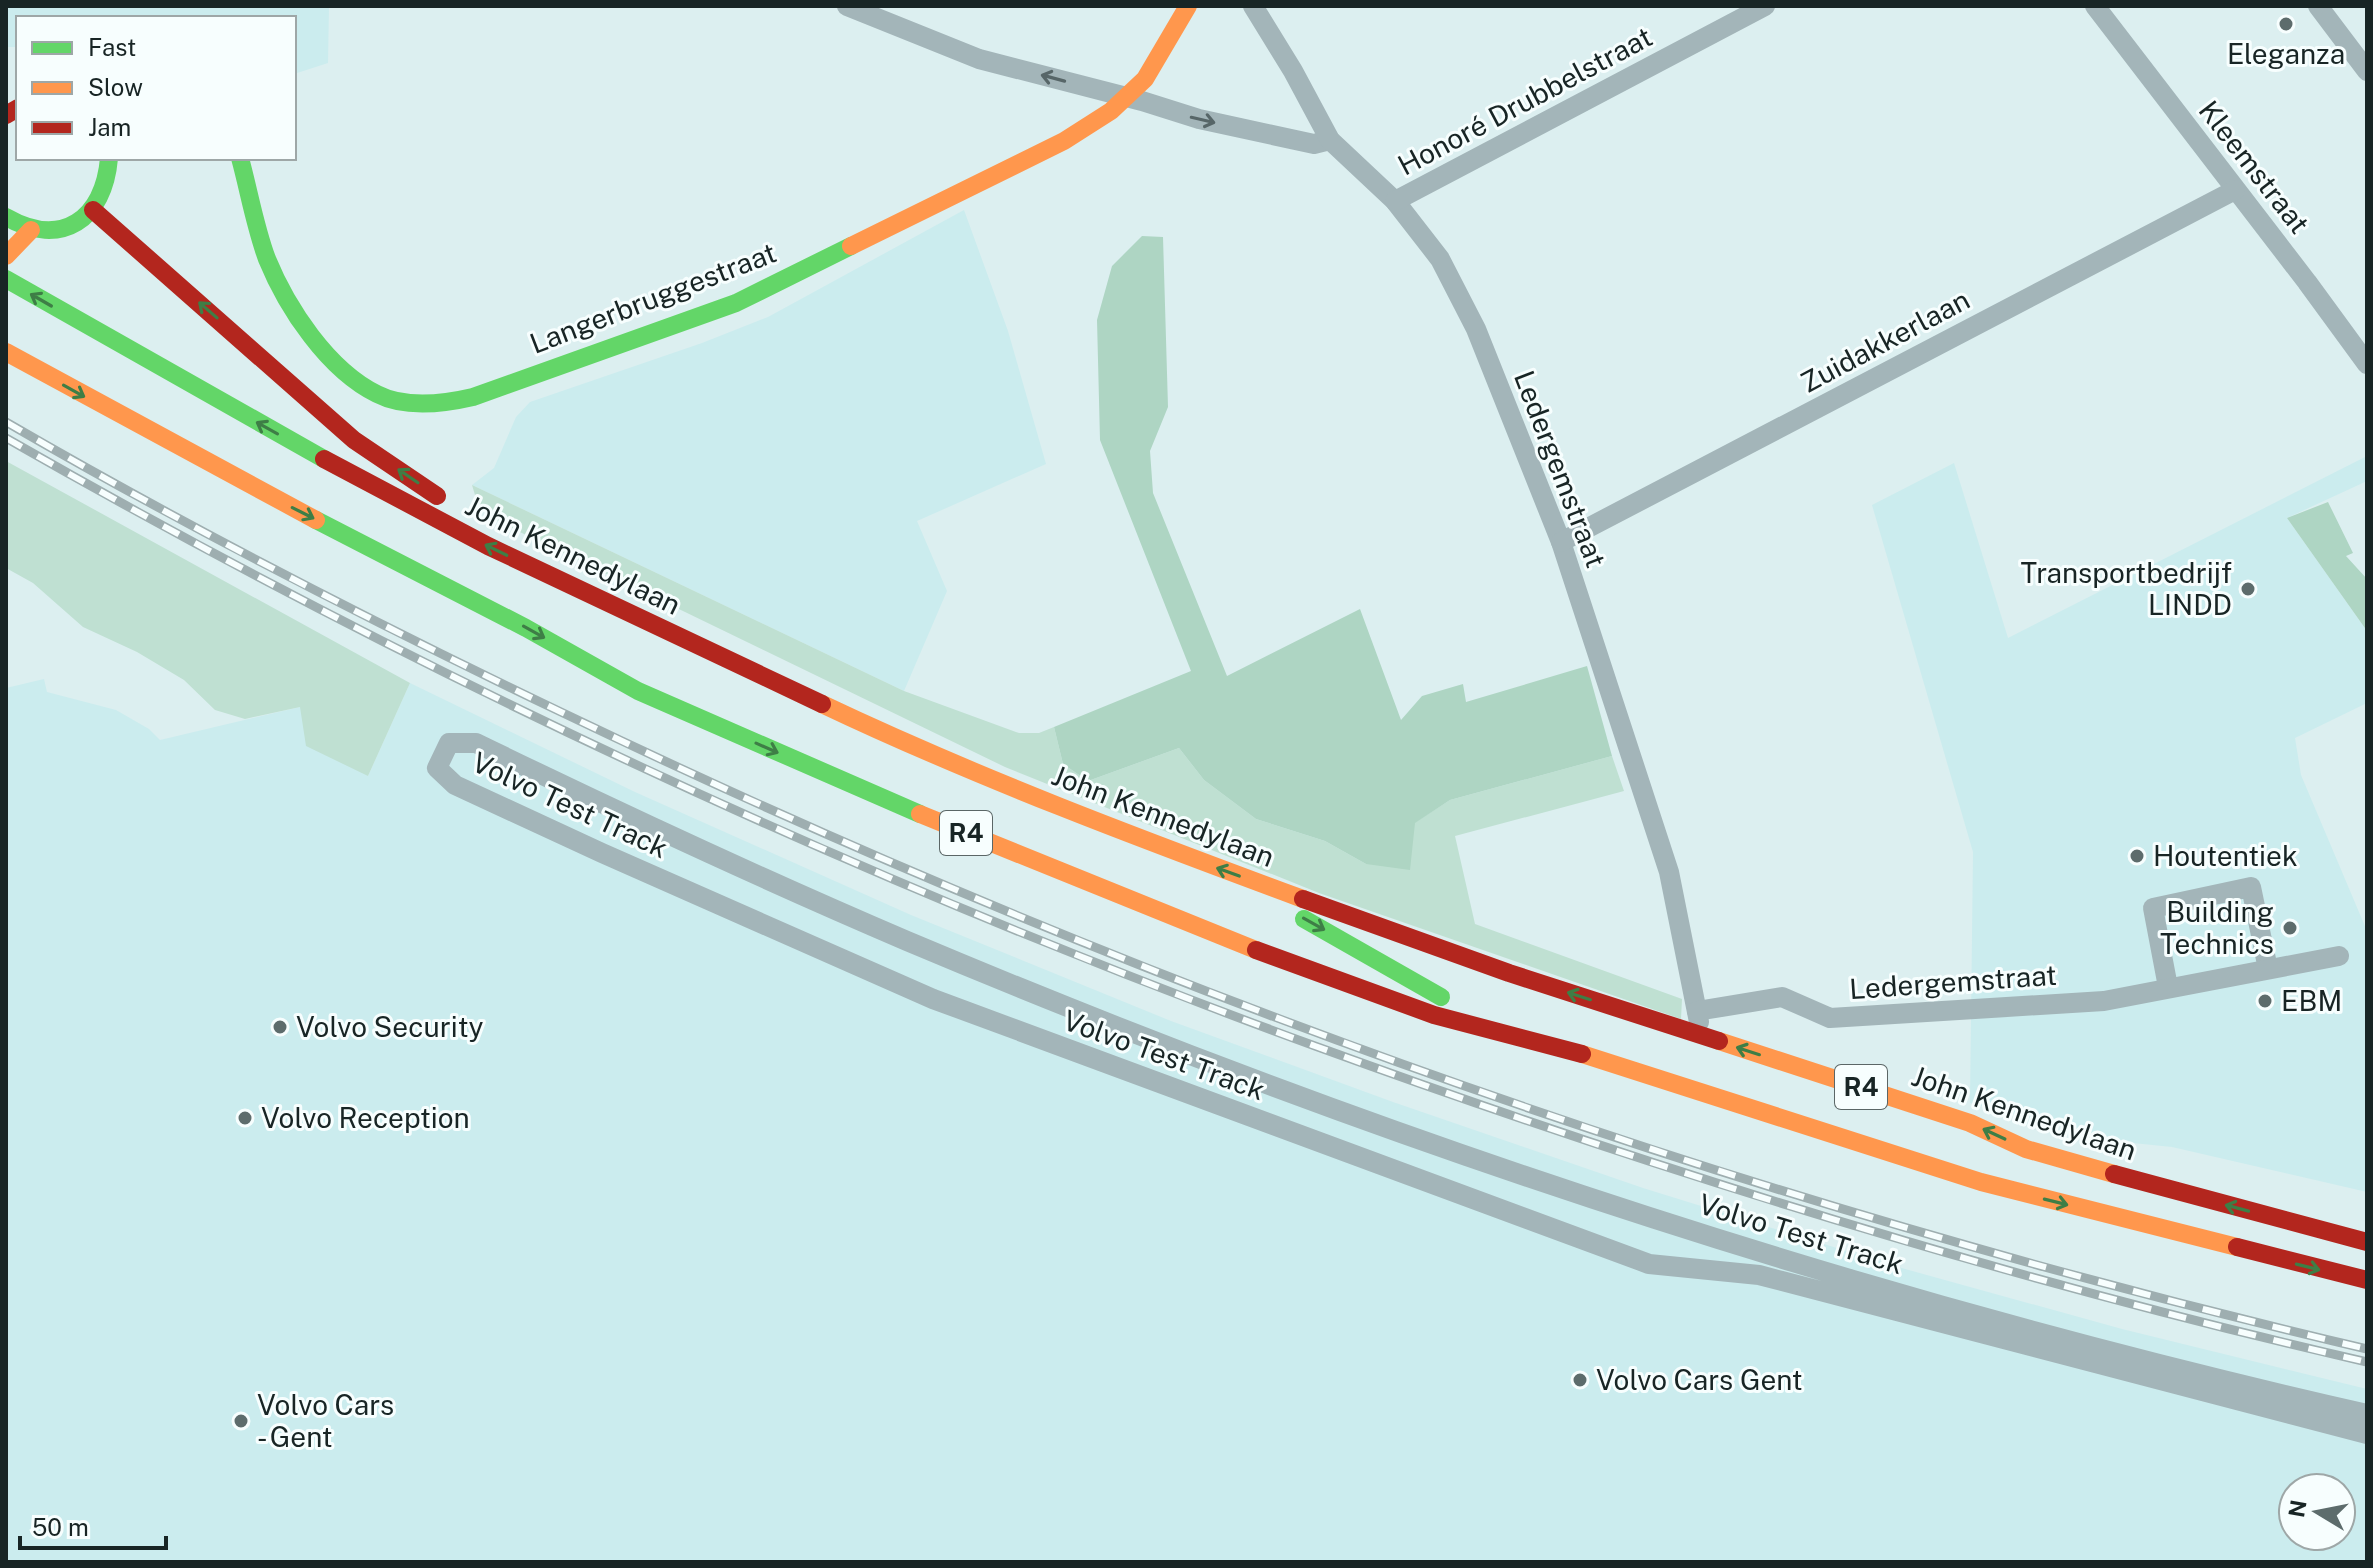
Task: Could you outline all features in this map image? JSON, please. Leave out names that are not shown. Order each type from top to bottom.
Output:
[{"type":"main road","name":"Langerbruggestraat","points":[[241,160],[266,256],[283,294],[314,339],[347,374],[378,395],[438,405],[473,397],[736,303],[1064,141],[1098,122],[1128,98],[1161,56],[1188,6]]},
{"type":"main road","points":[[6,217],[31,230],[48,231],[80,221],[105,193],[110,174],[109,160]]},
{"type":"main road","points":[[93,210],[354,440],[470,516]]},
{"type":"main road","points":[[6,256],[31,230]]},
{"type":"main road","name":"John Kennedylaan","points":[[6,279],[331,464],[502,553],[889,736],[1181,854],[1509,973],[1970,1123],[2026,1149],[2367,1242]]},
{"type":"main road","name":"John Kennedylaan","points":[[6,352],[271,497],[526,628],[638,691],[885,800],[1280,960],[1434,1015],[1561,1047],[1981,1182],[2367,1280]]},
{"type":"main road","name":"John Kennedylaan","points":[[313,474],[447,544],[667,650],[1099,841],[1278,907],[1311,922],[1455,1005],[1561,1047]]},
{"type":"main road","points":[[526,543],[845,702],[1132,826],[1181,854]]},
{"type":"main road","points":[[539,658],[638,691]]},
{"type":"street","points":[[847,6],[979,59],[1199,119],[1314,144],[1330,140]]},
{"type":"street","name":"Ledergemstraat","points":[[1253,6],[1330,140],[1395,201],[1440,259],[1476,329],[1561,542],[1669,872],[1698,1016],[1782,997],[1830,1018],[2104,1001],[2339,956]]},
{"type":"street","name":"Honoré Drubbelstraat","points":[[1395,201],[1765,6]]},
{"type":"street","name":"Kleemstraat","points":[[2095,6],[2367,364]]},
{"type":"street","points":[[2318,6],[2367,71]]},
{"type":"street","name":"Zuidakkerlaan","points":[[1561,542],[2235,190]]},
{"type":"street","name":"Volvo Test Track","points":[[2367,1414],[2202,1375],[1995,1320],[1765,1253],[1549,1184],[1236,1071],[1003,981],[765,879],[476,743],[449,743],[437,768],[455,785],[933,999],[1649,1264],[1759,1275],[2367,1434]]},
{"type":"street","points":[[2168,987],[2153,908],[2251,887],[2268,969]]},
{"type":"shaded area","points":[[6,6],[329,6],[328,63],[296,73],[296,16],[16,16],[16,47],[6,47]]},
{"type":"shaded area","points":[[964,210],[1008,331],[1046,464],[917,521],[947,591],[904,691],[472,485],[494,468],[516,417],[530,402],[768,317]]},
{"type":"shaded area","points":[[2367,456],[2367,481],[2287,518],[2367,631],[2367,703],[2295,738],[2301,775],[2367,931],[2367,1192],[2172,1147],[2133,1143],[1970,1103],[1973,852],[1872,505],[1954,463],[2008,638]]},
{"type":"shaded area","points":[[44,679],[47,692],[116,710],[149,729],[160,740],[300,707],[368,776],[410,683],[635,792],[911,915],[1171,1021],[1393,1102],[1643,1188],[1898,1267],[2122,1329],[2367,1389],[2367,1562],[6,1562],[6,688]]},
{"type":"green space","points":[[1142,236],[1163,237],[1168,407],[1150,451],[1153,493],[1227,676],[1360,609],[1401,720],[1422,696],[1463,684],[1466,702],[1587,666],[1612,756],[1450,800],[1415,823],[1410,870],[1366,864],[1325,841],[1256,819],[1204,780],[1179,748],[1088,781],[1063,764],[1054,727],[1191,671],[1100,440],[1097,320],[1112,266]]},
{"type":"green space","points":[[6,461],[410,683],[368,776],[306,746],[300,707],[245,719],[215,710],[184,680],[137,652],[83,627],[33,583],[6,568]]},
{"type":"green space","points":[[472,485],[904,691],[1019,733],[1039,733],[1054,727],[1063,764],[1088,781],[1179,748],[1204,780],[1256,819],[1325,841],[1366,864],[1414,823],[1450,800],[1612,756],[1624,791],[1455,836],[1475,924],[1682,999],[1681,1019],[1319,893],[1005,767],[499,522],[478,505]]},
{"type":"green space","points":[[2328,502],[2353,553],[2346,556],[2367,579],[2367,631],[2287,518]]},
{"type":"railway","points":[[6,422],[281,573],[561,712],[779,813],[999,908],[1222,997],[1447,1080],[1674,1156],[1903,1227],[2134,1291],[2367,1349]]},
{"type":"railway","points":[[6,438],[323,611],[647,770],[978,915],[1146,982],[1315,1046],[1574,1137],[1836,1220],[2100,1296],[2367,1362]]},
{"type":"traffic: fast","points":[[6,217],[45,230],[77,222],[89,212],[99,197],[109,160]]},
{"type":"traffic: fast","points":[[240,160],[267,259],[298,317],[342,370],[377,394],[400,402],[437,403],[473,397],[736,303],[851,246]]},
{"type":"traffic: fast","points":[[6,279],[324,459]]},
{"type":"traffic: fast","points":[[316,520],[526,628],[638,691],[920,814]]},
{"type":"traffic: fast","points":[[1304,919],[1441,997]]},
{"type":"traffic: slow","points":[[851,246],[1064,141],[1111,111],[1145,79],[1188,6]]},
{"type":"traffic: slow","points":[[6,256],[31,230]]},
{"type":"traffic: slow","points":[[6,352],[316,520]]},
{"type":"traffic: slow","points":[[822,704],[1000,782],[1303,899]]},
{"type":"traffic: slow","points":[[920,814],[1256,950]]},
{"type":"traffic: slow","points":[[1719,1041],[1970,1123],[2026,1149],[2114,1174]]},
{"type":"traffic: slow","points":[[1582,1054],[1981,1182],[2237,1247]]},
{"type":"traffic: jam","points":[[6,115],[16,109]]},
{"type":"traffic: jam","points":[[93,210],[354,440],[437,496]]},
{"type":"traffic: jam","points":[[324,459],[488,546],[822,704]]},
{"type":"traffic: jam","points":[[1303,899],[1509,973],[1719,1041]]},
{"type":"traffic: jam","points":[[1256,950],[1434,1015],[1582,1054]]},
{"type":"traffic: jam","points":[[2114,1174],[2367,1242]]},
{"type":"traffic: jam","points":[[2237,1247],[2367,1280]]},
{"type":"place","name":"Eleganza","points":[[2286,24]]},
{"type":"place","name":"Transportbedrijf LINDD","points":[[2248,589]]},
{"type":"place","name":"Houtentiek","points":[[2137,856]]},
{"type":"place","name":"Building Technics","points":[[2290,928]]},
{"type":"place","name":"EBM","points":[[2265,1001]]},
{"type":"place","name":"Volvo Security","points":[[280,1027]]},
{"type":"place","name":"Volvo Reception","points":[[245,1118]]},
{"type":"place","name":"Volvo Cars Gent","points":[[1580,1380]]},
{"type":"place","name":"Volvo Cars - Gent","points":[[241,1421]]}]
